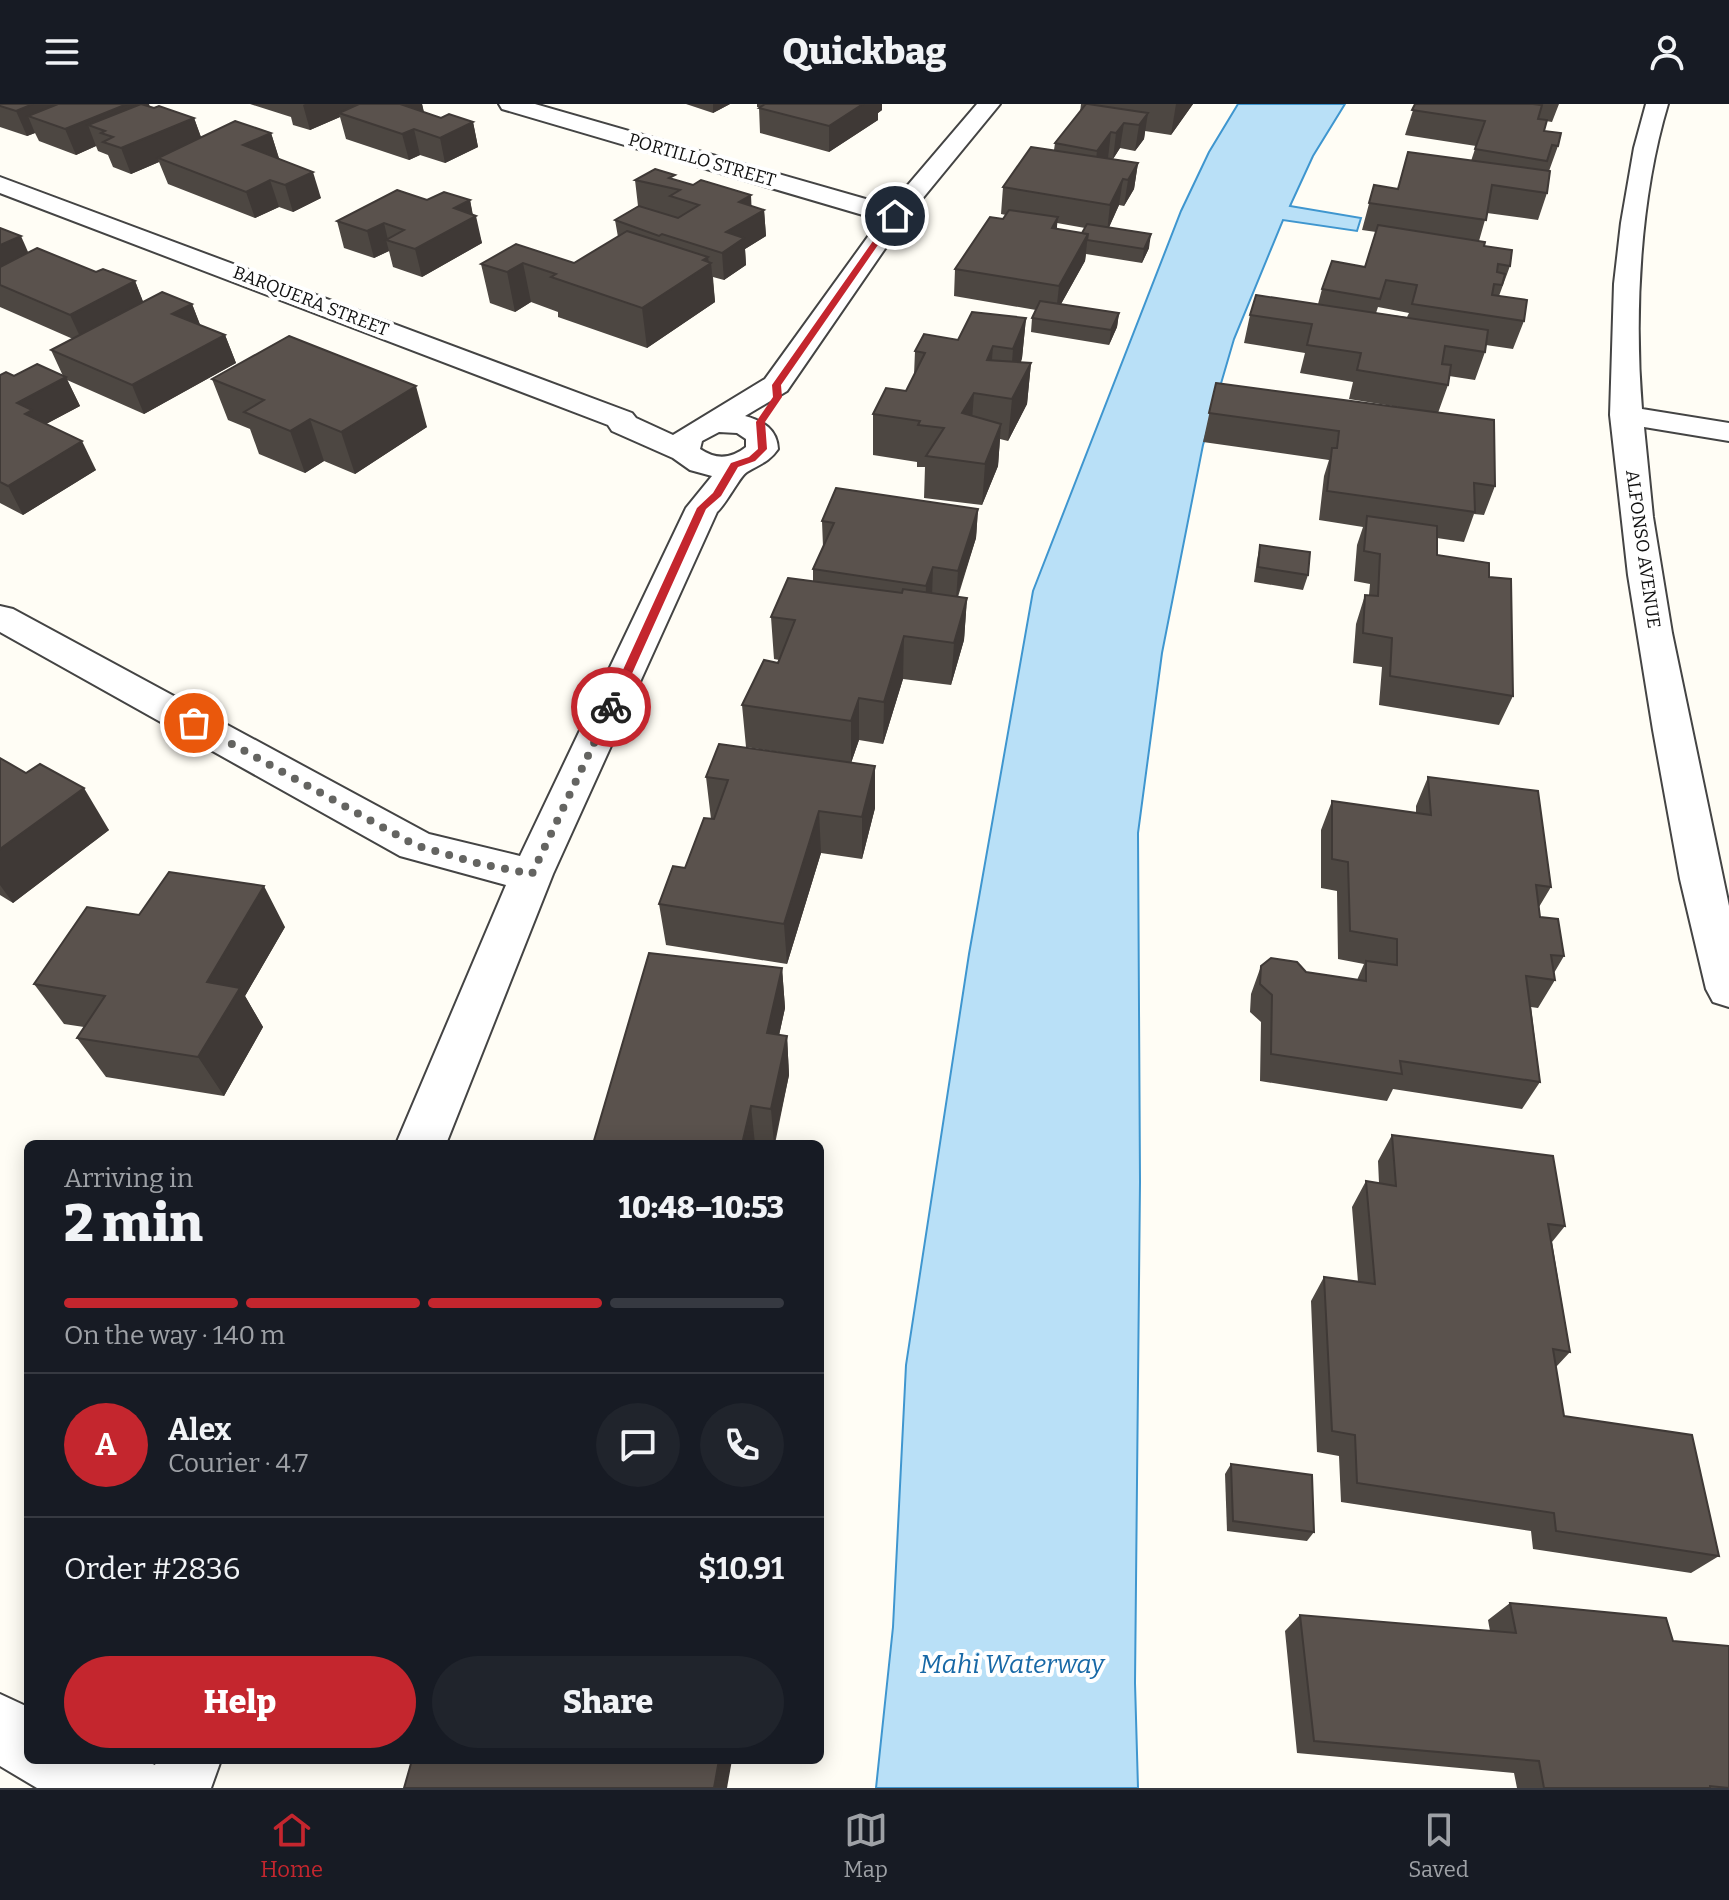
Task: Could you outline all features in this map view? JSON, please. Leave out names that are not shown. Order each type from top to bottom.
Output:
[{"type":"street","name":"PORTILLO STREET","points":[[510,104],[895,216]]},
{"type":"street","points":[[702,508],[690,493],[685,474],[696,440],[776,385],[895,216],[989,104]]},
{"type":"street","name":"ALFONSO AVENUE","points":[[1657,104],[1642,166],[1631,243],[1624,329],[1625,415],[1641,555],[1679,774],[1705,899],[1729,989]]},
{"type":"street","name":"BARQUERA STREET","points":[[0,184],[621,419],[623,424],[696,440]]},
{"type":"street","points":[[696,440],[713,466],[734,465],[752,459],[762,449],[760,422],[778,397],[776,385]]},
{"type":"street","points":[[1625,415],[1729,432]]},
{"type":"street","points":[[696,440],[738,423],[760,434]]},
{"type":"street","points":[[423,1140],[532,874],[690,540],[702,508],[717,494],[734,465]]},
{"type":"street","points":[[0,617],[415,845],[480,864],[532,874]]},
{"type":"street","points":[[0,1726],[24,1744]]},
{"type":"street","points":[[58,1764],[132,1788]]},
{"type":"street","points":[[178,1788],[187,1764]]},
{"type":"water","name":"Mahi Waterway","points":[[1238,104],[1345,104],[1313,156],[1290,206],[1361,218],[1357,231],[1283,220],[1234,339],[1203,445],[1162,653],[1138,833],[1140,1182],[1135,1683],[1138,1788],[876,1788],[893,1627],[906,1365],[969,954],[1033,591],[1181,211],[1209,152]]},
{"type":"building","points":[[0,104],[33,104],[16,111]]},
{"type":"building","points":[[58,104],[127,104],[65,129],[28,116]]},
{"type":"building","points":[[141,104],[154,108],[159,106],[194,118],[121,148],[103,142],[113,137],[88,125]]},
{"type":"building","points":[[359,104],[406,104],[403,105],[441,118],[449,114],[473,122],[440,138],[414,129],[402,134],[339,113]]},
{"type":"building","points":[[765,104],[863,104],[829,126],[759,108]]},
{"type":"building","points":[[1086,104],[1148,113],[1139,125],[1124,123],[1116,133],[1111,132],[1097,151],[1055,143]]},
{"type":"building","points":[[1415,104],[1542,105],[1538,119],[1547,120],[1544,131],[1561,133],[1558,146],[1552,145],[1547,161],[1475,149],[1485,121],[1412,110]]},
{"type":"building","points":[[235,121],[271,133],[243,145],[313,172],[285,185],[270,180],[246,192],[158,158]]},
{"type":"building","points":[[1031,147],[1138,163],[1128,180],[1123,179],[1110,205],[1003,187]]},
{"type":"building","points":[[1408,152],[1550,171],[1547,193],[1492,185],[1486,220],[1369,203],[1374,185],[1398,189]]},
{"type":"building","points":[[655,169],[675,175],[669,178],[693,185],[701,180],[751,195],[739,202],[764,210],[726,232],[744,238],[722,253],[615,220],[639,206],[678,218],[699,205],[670,196],[680,190],[635,180]]},
{"type":"building","points":[[397,190],[427,200],[444,192],[470,200],[454,208],[476,216],[415,249],[386,240],[404,230],[384,223],[367,231],[337,221]]},
{"type":"building","points":[[1009,210],[1058,217],[1052,228],[1088,234],[1059,286],[955,269],[990,217],[1003,219]]},
{"type":"building","points":[[1087,224],[1151,234],[1144,249],[1087,240],[1088,234],[1082,233]]},
{"type":"building","points":[[1378,225],[1485,242],[1484,246],[1512,250],[1510,266],[1498,264],[1497,272],[1505,274],[1502,285],[1494,284],[1492,295],[1527,300],[1524,321],[1412,304],[1417,285],[1386,280],[1380,299],[1322,289],[1332,261],[1365,267]]},
{"type":"building","points":[[0,228],[21,236],[0,245]]},
{"type":"building","points":[[627,231],[708,257],[703,260],[711,263],[642,308],[551,277],[556,274],[523,263],[507,272],[481,264],[516,244],[574,263]]},
{"type":"building","points":[[37,248],[96,272],[103,269],[135,281],[70,315],[0,285],[0,267]]},
{"type":"building","points":[[162,292],[192,304],[172,314],[225,335],[132,385],[51,350]]},
{"type":"building","points":[[1256,295],[1488,330],[1485,352],[1445,346],[1442,364],[1451,365],[1448,385],[1357,370],[1361,353],[1307,345],[1312,324],[1250,315]]},
{"type":"building","points":[[1040,301],[1119,313],[1111,330],[1032,318]]},
{"type":"building","points":[[972,312],[1026,318],[1013,349],[993,346],[987,360],[1031,363],[1012,399],[974,393],[962,413],[1001,424],[985,464],[926,456],[944,428],[873,414],[886,388],[906,391],[925,353],[915,351],[924,334],[958,340]]},
{"type":"building","points":[[289,336],[416,386],[341,432],[310,419],[290,431],[244,412],[264,400],[212,379]]},
{"type":"building","points":[[37,364],[66,377],[17,403],[32,410],[25,414],[82,441],[8,486],[0,482],[0,375],[6,372],[14,376]]},
{"type":"building","points":[[1216,383],[1494,420],[1495,486],[1474,483],[1475,512],[1327,491],[1332,448],[1337,448],[1339,431],[1209,413]]},
{"type":"building","points":[[836,488],[978,509],[958,571],[933,567],[926,586],[813,569],[834,523],[822,521]]},
{"type":"building","points":[[1367,516],[1437,526],[1437,555],[1489,563],[1489,577],[1511,579],[1513,696],[1390,676],[1392,638],[1363,633],[1365,595],[1378,596],[1380,554],[1364,551]]},
{"type":"building","points":[[1260,545],[1310,552],[1308,575],[1258,567]]},
{"type":"building","points":[[788,578],[967,598],[954,643],[904,636],[884,702],[859,698],[851,721],[742,705],[764,660],[778,663],[795,620],[771,617]]},
{"type":"building","points":[[719,744],[875,766],[862,817],[819,811],[784,924],[659,904],[673,866],[685,868],[704,818],[714,819],[728,780],[706,777]]},
{"type":"building","points":[[0,758],[26,773],[40,764],[84,788],[0,849]]},
{"type":"building","points":[[1428,777],[1538,791],[1551,887],[1536,885],[1540,917],[1558,919],[1564,956],[1551,955],[1555,980],[1526,976],[1540,1082],[1400,1061],[1402,1074],[1271,1054],[1272,995],[1260,984],[1261,966],[1271,958],[1297,962],[1306,972],[1366,981],[1366,961],[1397,965],[1397,939],[1350,931],[1348,862],[1332,859],[1332,801],[1431,815]]},
{"type":"building","points":[[169,872],[264,886],[207,982],[240,988],[198,1057],[77,1038],[105,996],[34,984],[87,907],[139,915]]},
{"type":"building","points":[[649,953],[782,968],[767,1033],[787,1036],[771,1109],[751,1106],[743,1140],[594,1140]]},
{"type":"building","points":[[1392,1135],[1553,1156],[1565,1226],[1548,1224],[1570,1352],[1553,1349],[1564,1416],[1692,1435],[1719,1556],[1556,1531],[1554,1513],[1357,1483],[1355,1435],[1332,1431],[1324,1277],[1375,1284],[1366,1181],[1396,1186]]},
{"type":"building","points":[[1231,1464],[1312,1475],[1314,1532],[1233,1521]]},
{"type":"building","points":[[1510,1603],[1666,1618],[1673,1641],[1729,1646],[1729,1788],[1544,1788],[1539,1761],[1314,1741],[1300,1615],[1516,1633]]},
{"type":"building","points":[[411,1764],[718,1764],[714,1788],[404,1788]]},
{"type":"way so far","points":[[194,723],[415,845],[480,864],[532,874],[611,707]]},
{"type":"route","points":[[611,707],[702,508],[717,494],[734,465],[752,459],[762,449],[760,422],[778,397],[776,385],[895,216]]}]
